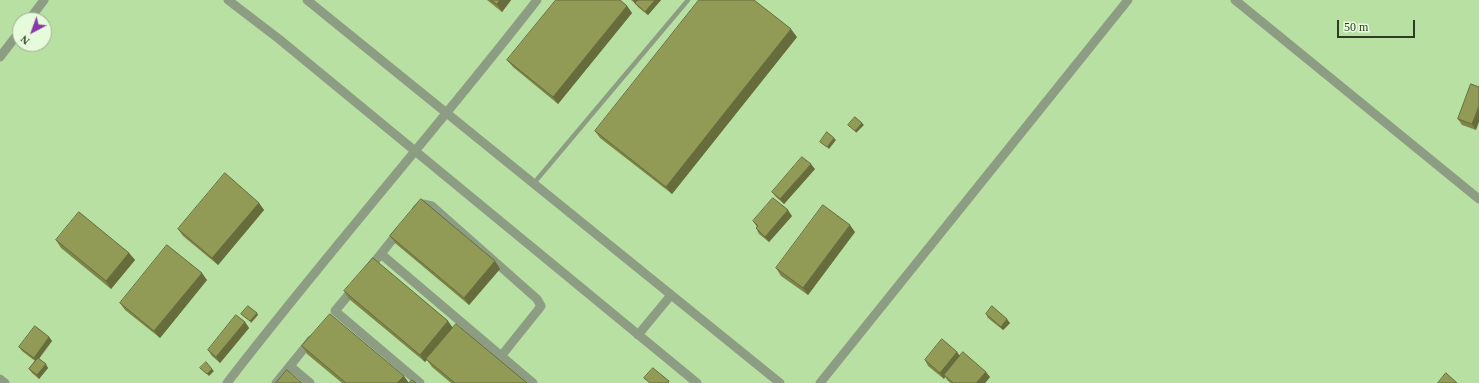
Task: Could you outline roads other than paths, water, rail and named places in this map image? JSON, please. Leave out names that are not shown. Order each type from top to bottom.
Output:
[{"type":"street","points":[[35,12],[44,0]]},
{"type":"street","points":[[228,0],[697,383]]},
{"type":"street","points":[[307,0],[780,383]]},
{"type":"street","points":[[227,383],[283,310],[415,152],[537,0]]},
{"type":"street","points":[[820,383],[1128,0]]},
{"type":"street","points":[[1235,0],[1479,199]]},
{"type":"street","points":[[0,57],[12,41]]},
{"type":"street","points":[[420,383],[333,314],[423,204],[432,206],[538,298],[540,306],[538,310],[502,355]]},
{"type":"street","points":[[381,254],[502,355],[533,383]]},
{"type":"street","points":[[638,335],[672,295]]},
{"type":"street","points":[[276,383],[315,336]]},
{"type":"street","points":[[290,366],[310,383]]},
{"type":"street","points":[[0,379],[5,383]]},
{"type":"lane","points":[[534,183],[688,0]]}]
